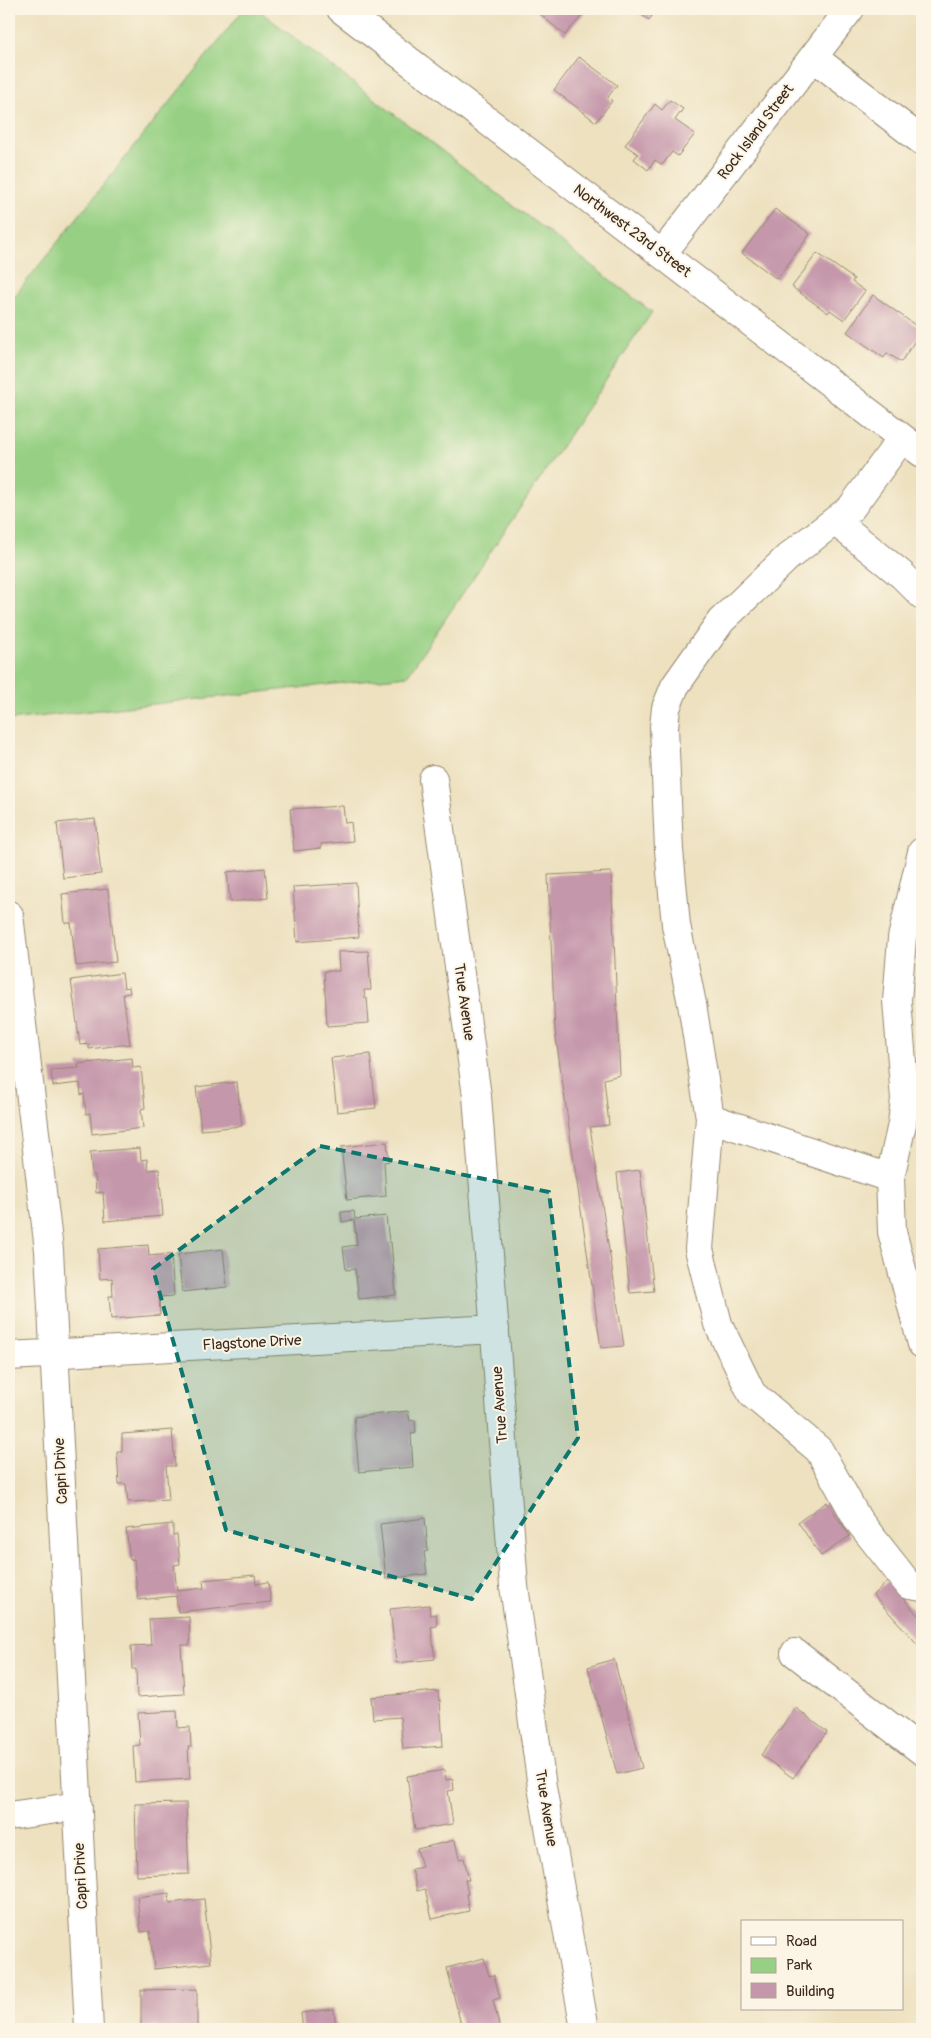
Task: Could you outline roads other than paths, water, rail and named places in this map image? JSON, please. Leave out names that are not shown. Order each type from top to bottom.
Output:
[{"type":"street","name":"Northwest 23rd Street","points":[[342,9],[912,446]]},
{"type":"street","name":"Rock Island Street","points":[[662,254],[850,9]]},
{"type":"street","points":[[813,57],[922,141]]},
{"type":"street","points":[[912,446],[851,508],[788,557],[721,621],[676,686],[666,708],[664,727],[667,822],[676,925],[692,1004],[710,1118],[699,1249],[718,1324],[752,1394],[818,1450],[858,1520],[909,1585],[922,1588]]},
{"type":"street","points":[[835,521],[912,579],[922,595]]},
{"type":"street","name":"True Avenue","points":[[433,779],[477,1096],[514,1586],[542,1787],[585,2029]]},
{"type":"street","points":[[922,852],[902,938],[897,1001],[905,1099],[902,1124],[890,1178],[892,1232],[922,1344]]},
{"type":"street","name":"Capri Drive","points":[[9,915],[11,946],[49,1250],[56,1354],[89,2029]]},
{"type":"street","points":[[710,1118],[890,1178]]},
{"type":"street","name":"Flagstone Drive","points":[[9,1356],[494,1329]]},
{"type":"street","points":[[795,1653],[922,1751]]},
{"type":"street","points":[[9,1816],[78,1806]]}]
